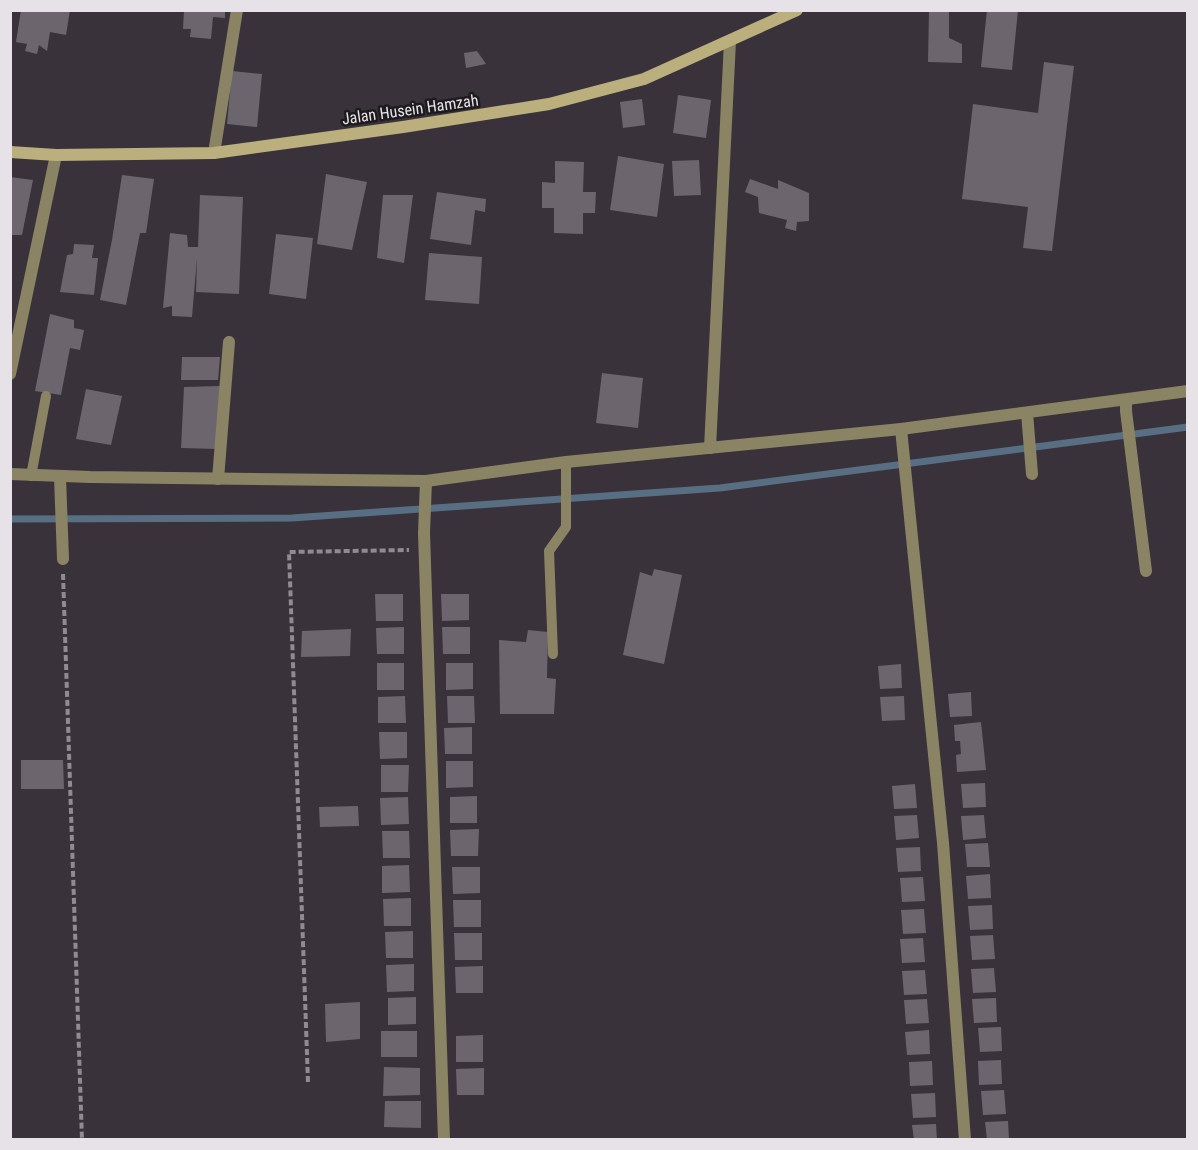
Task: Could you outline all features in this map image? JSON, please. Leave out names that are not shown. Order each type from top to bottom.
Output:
[{"type":"street","points":[[214,153],[237,10]]},
{"type":"street","name":"Jalan Husein Hamzah","points":[[10,152],[56,155],[214,153],[549,105],[644,79],[797,10]]},
{"type":"street","points":[[710,448],[730,40]]},
{"type":"street","points":[[10,374],[56,155]]},
{"type":"street","points":[[218,479],[229,342]]},
{"type":"street","points":[[10,474],[60,477],[426,482],[567,468],[710,448],[901,430],[1027,412],[1126,405],[1188,391]]},
{"type":"street","points":[[1126,405],[1146,571]]},
{"type":"street","points":[[1027,412],[1032,474]]},
{"type":"street","points":[[901,430],[943,843],[965,1140]]},
{"type":"street","points":[[60,477],[63,559]]},
{"type":"street","points":[[426,482],[424,533],[444,1140]]},
{"type":"lane","points":[[31,476],[46,396]]},
{"type":"lane","points":[[553,654],[549,551],[566,527],[567,468]]},
{"type":"path","points":[[308,1082],[289,552],[425,549]]},
{"type":"path","points":[[63,559],[82,1140]]},
{"type":"building","points":[[21,10],[70,10],[66,35],[50,32],[47,51],[39,45],[37,54],[25,51],[27,44],[16,42]]},
{"type":"building","points":[[184,10],[225,10],[225,18],[213,17],[211,39],[190,37],[191,29],[183,29]]},
{"type":"building","points":[[929,10],[949,10],[949,38],[962,44],[962,63],[928,62]]},
{"type":"building","points":[[987,10],[1018,10],[1012,70],[981,67]]},
{"type":"building","points":[[477,51],[486,64],[466,68],[464,53]]},
{"type":"building","points":[[1044,62],[1074,66],[1052,251],[1023,248],[1028,207],[962,199],[973,104],[1038,113]]},
{"type":"building","points":[[232,71],[262,74],[257,127],[227,124]]},
{"type":"building","points":[[678,95],[711,100],[706,138],[673,133]]},
{"type":"building","points":[[642,99],[645,125],[623,128],[620,102]]},
{"type":"building","points":[[618,156],[664,164],[657,217],[610,210]]},
{"type":"building","points":[[699,160],[701,195],[674,196],[672,161]]},
{"type":"building","points":[[555,161],[584,162],[583,192],[596,192],[595,213],[583,213],[583,234],[554,233],[554,208],[542,208],[542,182],[555,183]]},
{"type":"building","points":[[326,174],[367,182],[352,250],[317,244]]},
{"type":"building","points":[[122,175],[154,179],[146,233],[140,233],[126,305],[100,300]]},
{"type":"building","points":[[10,177],[33,180],[22,235],[10,235]]},
{"type":"building","points":[[750,179],[778,189],[778,180],[809,193],[809,221],[797,222],[796,231],[785,228],[787,220],[759,213],[758,197],[745,192]]},
{"type":"building","points":[[437,192],[486,199],[485,212],[475,210],[471,245],[430,239]]},
{"type":"building","points":[[200,195],[243,197],[239,294],[196,292],[197,258],[192,317],[172,316],[172,306],[163,308],[170,233],[187,235],[188,247],[198,247]]},
{"type":"building","points":[[383,195],[413,195],[404,263],[377,258]]},
{"type":"building","points":[[276,234],[313,238],[306,299],[269,294]]},
{"type":"building","points":[[74,244],[94,245],[92,258],[98,258],[94,295],[60,292],[67,255],[73,254]]},
{"type":"building","points":[[429,253],[482,257],[479,304],[425,300]]},
{"type":"building","points":[[50,314],[74,320],[74,328],[84,330],[80,350],[70,348],[61,395],[35,391]]},
{"type":"building","points":[[182,357],[220,357],[218,380],[181,380]]},
{"type":"building","points":[[602,373],[643,378],[638,428],[596,423]]},
{"type":"building","points":[[220,386],[216,449],[181,448],[184,387]]},
{"type":"building","points":[[86,389],[122,396],[111,445],[76,439]]},
{"type":"building","points":[[654,569],[682,575],[664,664],[623,655],[640,572],[652,576]]},
{"type":"building","points":[[375,594],[403,594],[403,621],[376,621]]},
{"type":"building","points":[[441,594],[469,594],[469,620],[442,621]]},
{"type":"building","points":[[404,627],[404,654],[377,654],[376,628]]},
{"type":"building","points":[[442,627],[470,627],[470,654],[443,654]]},
{"type":"building","points":[[351,629],[350,656],[301,657],[302,631]]},
{"type":"building","points":[[528,630],[548,632],[547,678],[556,679],[554,714],[500,714],[499,640],[526,642]]},
{"type":"building","points":[[377,663],[404,663],[404,690],[377,690]]},
{"type":"building","points":[[446,663],[473,663],[473,689],[446,690]]},
{"type":"building","points":[[901,664],[902,688],[880,689],[878,666]]},
{"type":"building","points":[[971,692],[972,716],[950,717],[948,694]]},
{"type":"building","points":[[405,696],[406,723],[378,723],[378,697]]},
{"type":"building","points":[[447,696],[474,696],[475,723],[448,723]]},
{"type":"building","points":[[904,696],[905,720],[882,721],[880,697]]},
{"type":"building","points":[[981,722],[986,770],[957,772],[956,755],[961,754],[960,741],[955,741],[954,725]]},
{"type":"building","points":[[472,727],[472,754],[445,754],[444,728]]},
{"type":"building","points":[[379,732],[407,732],[407,758],[380,759]]},
{"type":"building","points":[[21,760],[63,760],[64,789],[21,789]]},
{"type":"building","points":[[446,761],[473,761],[473,787],[446,788]]},
{"type":"building","points":[[381,765],[409,765],[408,792],[381,792]]},
{"type":"building","points":[[985,783],[986,807],[963,808],[961,784]]},
{"type":"building","points":[[915,784],[917,808],[894,809],[892,786]]},
{"type":"building","points":[[477,796],[477,823],[450,823],[450,797]]},
{"type":"building","points":[[408,797],[409,824],[381,825],[380,798]]},
{"type":"building","points":[[358,806],[359,826],[320,827],[319,807]]},
{"type":"building","points":[[917,815],[919,838],[896,840],[894,816]]},
{"type":"building","points":[[984,815],[986,838],[963,840],[961,816]]},
{"type":"building","points":[[479,829],[478,856],[451,856],[450,830]]},
{"type":"building","points":[[382,831],[409,831],[410,858],[383,858]]},
{"type":"building","points":[[988,843],[990,867],[967,867],[965,844]]},
{"type":"building","points":[[920,847],[921,871],[898,872],[896,848]]},
{"type":"building","points":[[409,865],[410,892],[382,893],[382,866]]},
{"type":"building","points":[[452,867],[480,867],[480,893],[453,894]]},
{"type":"building","points":[[990,874],[991,898],[968,899],[966,876]]},
{"type":"building","points":[[923,877],[925,901],[902,902],[900,878]]},
{"type":"building","points":[[411,898],[411,926],[384,926],[383,899]]},
{"type":"building","points":[[453,900],[481,900],[481,927],[454,927]]},
{"type":"building","points":[[992,905],[993,929],[970,930],[968,906]]},
{"type":"building","points":[[924,909],[926,933],[903,934],[901,910]]},
{"type":"building","points":[[413,931],[413,958],[386,958],[385,932]]},
{"type":"building","points":[[454,933],[482,933],[482,960],[455,960]]},
{"type":"building","points":[[993,935],[995,959],[972,960],[970,936]]},
{"type":"building","points":[[923,938],[925,962],[902,963],[900,939]]},
{"type":"building","points":[[414,964],[414,991],[387,992],[386,965]]},
{"type":"building","points":[[483,966],[483,993],[456,993],[455,967]]},
{"type":"building","points":[[994,968],[996,992],[973,993],[971,969]]},
{"type":"building","points":[[925,970],[927,994],[904,995],[902,971]]},
{"type":"building","points":[[416,997],[416,1024],[388,1025],[388,998]]},
{"type":"building","points":[[996,998],[997,1022],[974,1023],[972,999]]},
{"type":"building","points":[[927,999],[929,1023],[906,1024],[904,1000]]},
{"type":"building","points":[[360,1002],[360,1039],[326,1042],[325,1004]]},
{"type":"building","points":[[1001,1027],[1002,1051],[980,1052],[978,1028]]},
{"type":"building","points":[[929,1030],[930,1054],[907,1055],[905,1032]]},
{"type":"building","points":[[381,1031],[417,1031],[417,1057],[381,1057]]},
{"type":"building","points":[[483,1035],[483,1062],[456,1062],[456,1036]]},
{"type":"building","points":[[1001,1060],[1002,1084],[979,1085],[978,1061]]},
{"type":"building","points":[[932,1061],[933,1085],[910,1086],[909,1062]]},
{"type":"building","points":[[384,1067],[420,1068],[420,1095],[383,1096]]},
{"type":"building","points":[[484,1068],[484,1095],[457,1095],[456,1069]]},
{"type":"building","points":[[1004,1090],[1006,1114],[983,1115],[981,1091]]},
{"type":"building","points":[[935,1093],[936,1117],[913,1118],[911,1094]]},
{"type":"building","points":[[385,1101],[421,1101],[421,1128],[384,1127]]},
{"type":"building","points":[[1008,1121],[1009,1140],[987,1140],[985,1122]]},
{"type":"building","points":[[936,1124],[937,1140],[914,1140],[912,1125]]},
{"type":"waterway","points":[[10,519],[292,518],[720,488],[1188,427]]}]
